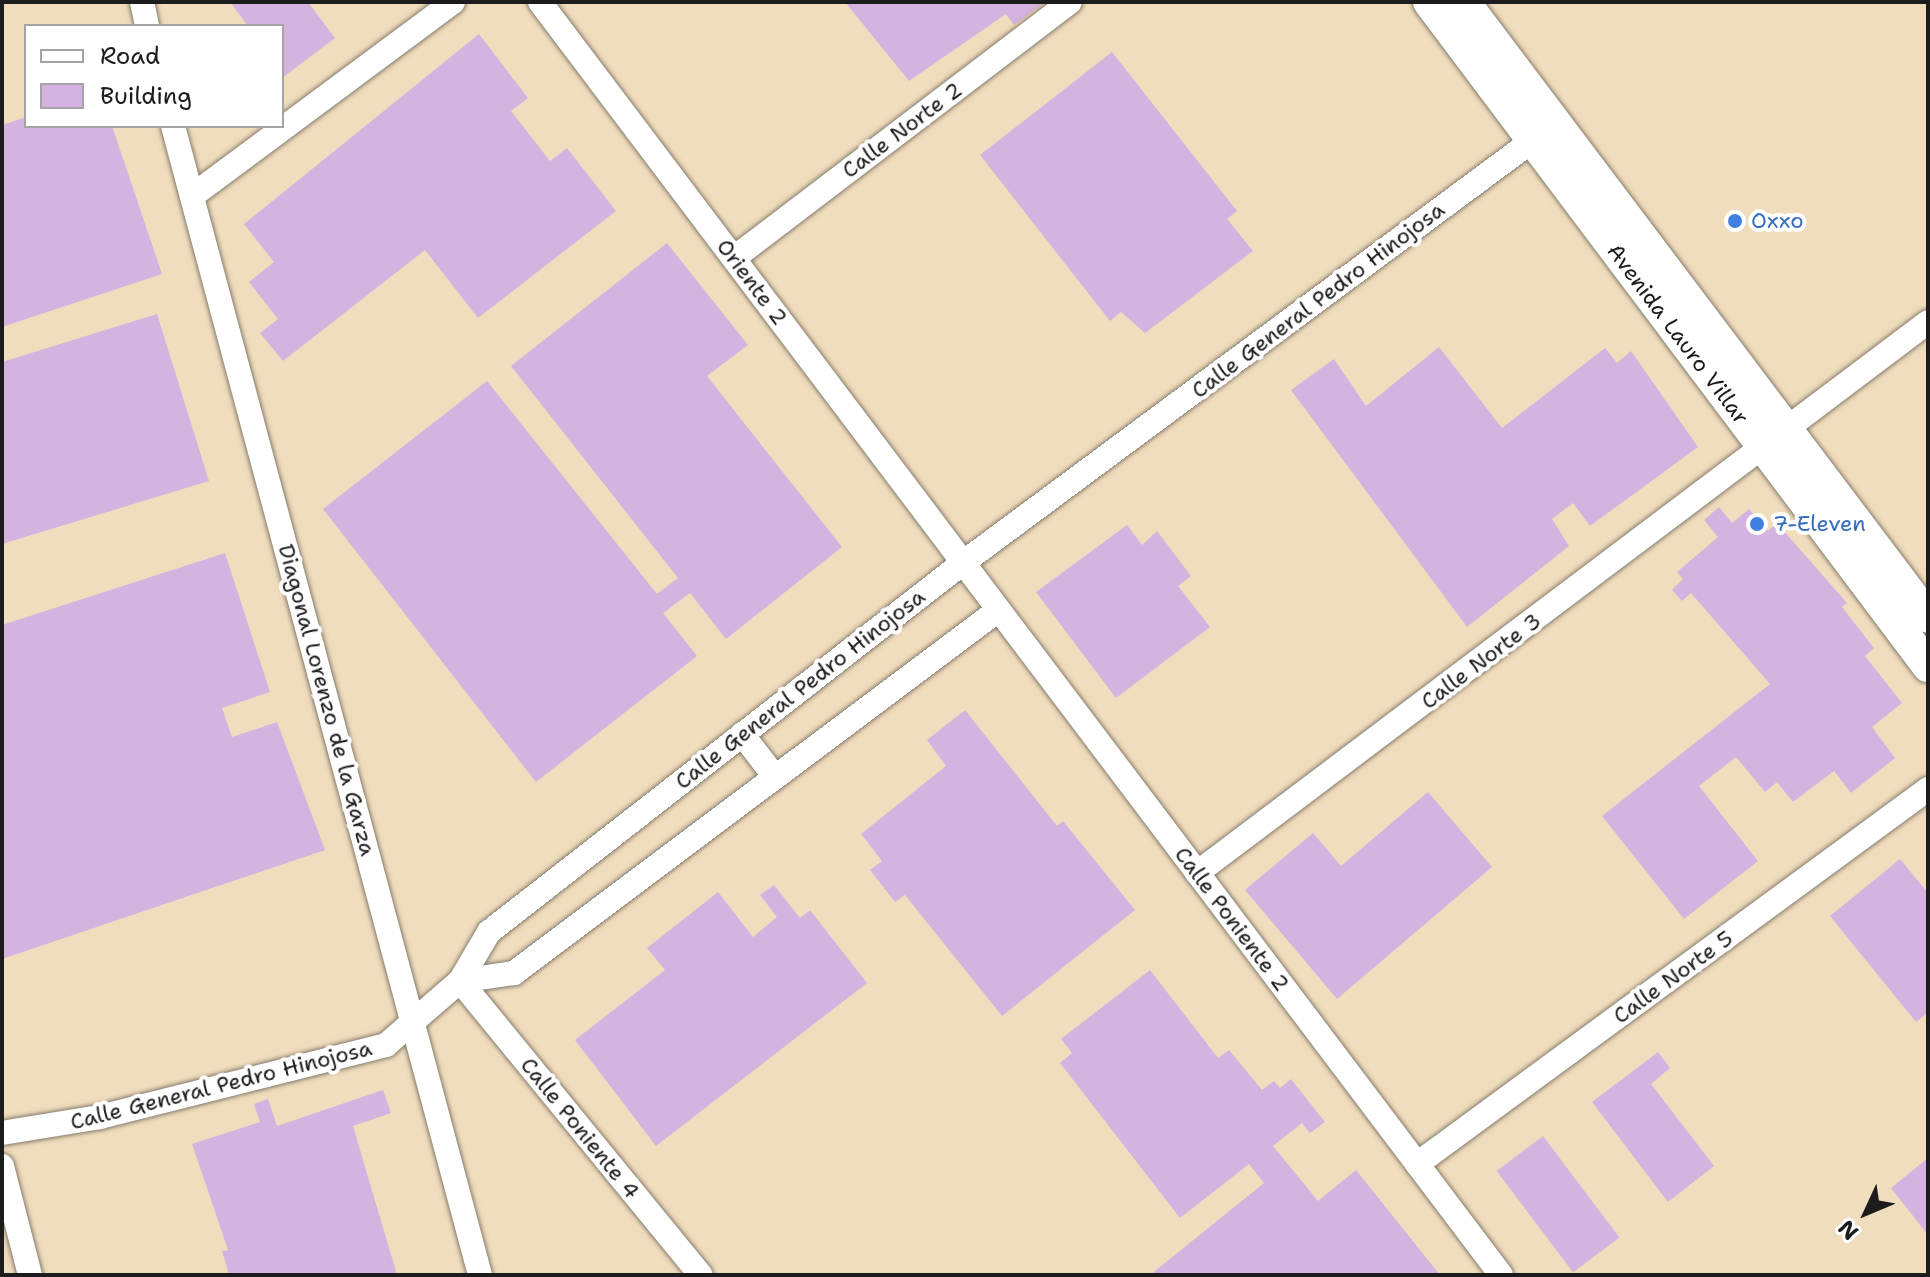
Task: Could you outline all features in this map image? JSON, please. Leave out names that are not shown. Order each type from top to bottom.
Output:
[{"type":"main road","name":"Avenida Lauro Villar","points":[[1429,2],[1544,132],[1776,440],[1928,666]]},
{"type":"main road","name":"Avenida Lauro Villar","points":[[1464,2],[1544,132]]},
{"type":"main road","name":"Avenida Lauro Villar","points":[[1776,440],[1928,617]]},
{"type":"street","points":[[142,2],[147,24]]},
{"type":"street","points":[[284,128],[453,2]]},
{"type":"street","name":"Oriente 2","points":[[540,2],[964,562]]},
{"type":"street","name":"Calle Norte 2","points":[[734,258],[1070,2]]},
{"type":"street","name":"Diagonal Lorenzo de la Garza","points":[[174,128],[480,1275]]},
{"type":"street","points":[[192,196],[283,128]]},
{"type":"street","name":"Calle General Pedro Hinojosa","points":[[2,1133],[100,1117],[386,1045],[460,981],[489,932],[964,562],[1544,132]]},
{"type":"street","name":"Calle Norte 3","points":[[1197,873],[1776,440],[1928,322]]},
{"type":"street","name":"Calle Poniente 2","points":[[964,562],[997,611],[1501,1275]]},
{"type":"street","points":[[460,981],[514,973],[997,611]]},
{"type":"street","points":[[742,734],[775,777]]},
{"type":"street","name":"Calle Norte 5","points":[[1417,1164],[1928,789]]},
{"type":"street","name":"Calle Poniente 4","points":[[460,981],[701,1275]]},
{"type":"street","points":[[2,1166],[30,1275]]},
{"type":"building","points":[[230,2],[308,2],[335,38],[284,76],[284,24],[246,24]]},
{"type":"building","points":[[845,2],[1045,2],[1014,25],[1006,14],[909,81]]},
{"type":"building","points":[[479,34],[528,98],[511,111],[550,161],[567,148],[616,211],[478,318],[425,250],[283,361],[260,333],[278,319],[249,282],[274,262],[244,224]]},
{"type":"building","points":[[1112,52],[1237,211],[1227,219],[1253,251],[1145,333],[1121,312],[1110,321],[980,155]]},
{"type":"building","points":[[24,118],[24,128],[113,128],[162,274],[2,327],[2,125]]},
{"type":"building","points":[[667,243],[748,345],[707,376],[842,547],[726,639],[690,593],[663,613],[697,656],[536,782],[323,509],[487,381],[657,594],[678,578],[511,366]]},
{"type":"building","points":[[157,314],[209,481],[2,544],[2,362]]},
{"type":"building","points":[[1439,347],[1502,428],[1605,348],[1617,363],[1631,351],[1698,447],[1590,526],[1573,503],[1552,519],[1569,546],[1467,627],[1291,390],[1334,359],[1366,406]]},
{"type":"building","points":[[1719,507],[1732,523],[1749,509],[1768,531],[1777,523],[1847,603],[1842,607],[1874,648],[1865,656],[1902,703],[1872,727],[1895,758],[1851,793],[1834,771],[1793,802],[1777,782],[1765,792],[1736,757],[1699,786],[1758,861],[1684,919],[1602,816],[1770,684],[1691,593],[1682,601],[1672,590],[1683,579],[1677,572],[1718,537],[1704,520]]},
{"type":"building","points":[[1127,525],[1142,545],[1157,531],[1191,576],[1178,586],[1210,627],[1116,698],[1036,592]]},
{"type":"building","points":[[225,553],[270,692],[222,708],[232,737],[277,722],[325,850],[2,959],[2,625]]},
{"type":"building","points":[[965,710],[1057,826],[1063,821],[1135,910],[1002,1016],[905,895],[895,902],[870,870],[882,861],[861,834],[946,766],[927,740]]},
{"type":"building","points":[[1428,792],[1492,867],[1337,999],[1245,890],[1313,833],[1341,866]]},
{"type":"building","points":[[1900,859],[1928,893],[1928,1013],[1916,1022],[1830,916]]},
{"type":"building","points":[[774,885],[800,918],[810,910],[867,983],[656,1146],[575,1040],[665,970],[647,948],[718,892],[753,937],[777,917],[760,895]]},
{"type":"building","points":[[1150,970],[1218,1058],[1229,1050],[1262,1090],[1274,1081],[1280,1088],[1291,1079],[1325,1122],[1310,1133],[1302,1123],[1273,1146],[1318,1201],[1356,1170],[1440,1275],[1150,1275],[1264,1183],[1249,1164],[1180,1218],[1060,1063],[1072,1053],[1061,1039]]},
{"type":"building","points":[[1658,1052],[1670,1068],[1651,1084],[1714,1166],[1668,1202],[1592,1102]]},
{"type":"building","points":[[383,1090],[391,1113],[353,1126],[397,1275],[229,1275],[222,1251],[228,1250],[192,1144],[260,1122],[254,1104],[268,1099],[277,1126]]},
{"type":"building","points":[[1543,1136],[1619,1237],[1573,1272],[1497,1171]]},
{"type":"building","points":[[1928,1158],[1928,1235],[1891,1188]]},
{"type":"place","name":"Oxxo","points":[[1735,221]]},
{"type":"place","name":"7-Eleven","points":[[1757,524]]}]
